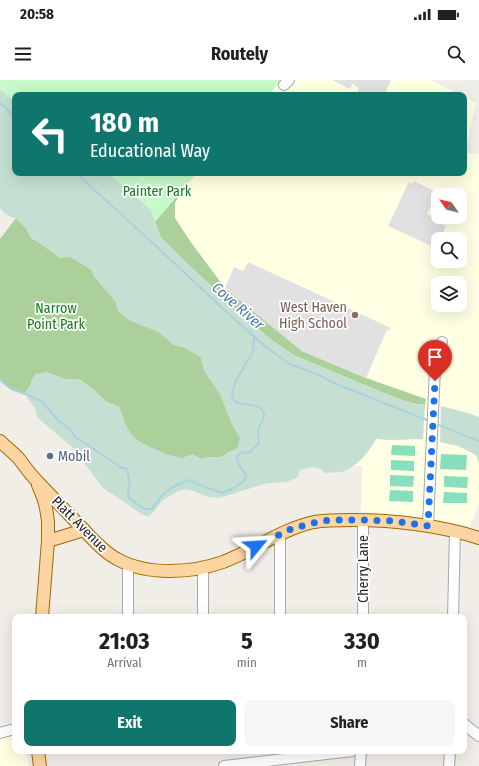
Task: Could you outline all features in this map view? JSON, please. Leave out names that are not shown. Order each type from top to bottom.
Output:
[{"type":"main road","name":"Platt Avenue","points":[[0,441],[104,550],[128,565],[142,568],[159,571],[185,571],[203,568],[245,552],[291,529],[330,520],[394,521],[428,526],[479,538]]},
{"type":"main road","points":[[36,480],[43,497],[48,521],[48,541],[42,614]]},
{"type":"main road","points":[[48,541],[84,530]]},
{"type":"main road","points":[[38,754],[40,766]]},
{"type":"street","points":[[428,526],[435,368],[442,342]]},
{"type":"street","name":"Cherry Lane","points":[[362,614],[363,520]]},
{"type":"street","points":[[453,614],[455,532]]},
{"type":"street","points":[[280,534],[280,614]]},
{"type":"street","points":[[128,565],[128,614]]},
{"type":"street","points":[[203,568],[204,614]]},
{"type":"street","points":[[467,726],[479,736]]},
{"type":"street","points":[[0,733],[12,730]]},
{"type":"street","points":[[224,766],[280,755],[298,754]]},
{"type":"street","points":[[360,766],[361,754]]},
{"type":"street","points":[[449,766],[450,754]]},
{"type":"shaded area","points":[[268,80],[431,80],[454,92],[257,92]]},
{"type":"shaded area","points":[[332,80],[391,80],[386,92],[357,92],[359,88],[352,84],[350,89]]},
{"type":"shaded area","points":[[0,89],[12,99],[12,176],[111,176],[151,210],[161,238],[226,300],[270,339],[295,356],[396,398],[425,405],[423,439],[376,439],[363,458],[350,469],[345,471],[325,473],[319,468],[306,468],[299,470],[298,477],[287,482],[267,483],[219,498],[208,497],[187,489],[178,491],[163,500],[149,516],[143,515],[103,488],[72,447],[38,418],[35,409],[25,394],[35,374],[46,372],[65,379],[79,379],[94,390],[105,401],[119,407],[127,428],[134,438],[150,447],[179,458],[192,454],[201,459],[221,457],[235,450],[239,445],[240,438],[233,426],[220,394],[204,370],[201,357],[184,347],[174,345],[159,332],[129,320],[118,311],[116,302],[94,276],[92,270],[70,257],[60,258],[32,238],[26,228],[16,218],[6,215],[0,207]]},
{"type":"shaded area","name":"West Haven High School","points":[[467,98],[476,103],[467,144]]},
{"type":"shaded area","name":"West Haven High School","points":[[467,153],[479,154],[479,503],[470,527],[411,516],[361,512],[362,466],[348,467],[142,276],[181,176],[467,176]]},
{"type":"shaded area","points":[[414,181],[431,189],[431,205],[427,214],[431,216],[431,224],[441,224],[446,226],[443,232],[431,232],[431,246],[388,226],[409,182],[413,184]]},
{"type":"shaded area","points":[[248,262],[391,328],[386,332],[366,378],[302,351],[225,288],[234,267],[243,271]]},
{"type":"shaded area","points":[[441,406],[479,417],[479,464],[476,455],[458,446],[440,442]]},
{"type":"shaded area","points":[[12,736],[12,754],[27,754],[29,766],[0,766],[0,739]]},
{"type":"green space","points":[[0,80],[282,80],[271,92],[12,92],[12,99],[0,89]]},
{"type":"green space","points":[[111,176],[194,176],[187,183],[175,203],[175,218],[225,288],[302,351],[366,378],[426,399],[425,405],[396,398],[295,356],[270,339],[226,300],[161,238],[151,210]]},
{"type":"green space","name":"Painter Park","points":[[111,176],[194,176],[155,222],[151,210]]},
{"type":"green space","name":"Narrow Point Park","points":[[16,218],[26,228],[32,239],[70,256],[92,270],[94,276],[116,302],[118,311],[129,320],[159,332],[174,345],[184,347],[201,357],[204,370],[220,394],[233,426],[240,438],[239,445],[235,450],[221,457],[201,459],[192,454],[179,458],[150,448],[134,438],[127,428],[119,407],[105,401],[94,390],[79,379],[65,379],[46,372],[32,379],[31,384],[25,394],[11,389],[0,380],[0,239]]},
{"type":"green space","points":[[392,445],[415,446],[415,456],[391,455]]},
{"type":"green space","points":[[441,454],[467,455],[466,470],[440,469]]},
{"type":"green space","points":[[391,460],[414,461],[414,471],[391,470]]},
{"type":"green space","points":[[390,475],[414,476],[413,487],[390,486]]},
{"type":"green space","points":[[444,476],[468,477],[467,488],[444,487]]},
{"type":"green space","points":[[390,490],[413,491],[413,502],[389,501]]},
{"type":"green space","points":[[444,492],[467,493],[467,503],[443,503]]},
{"type":"waterway","name":"Cove River","points":[[0,103],[12,114]]},
{"type":"waterway","name":"Cove River","points":[[79,176],[220,306],[266,347],[290,364],[429,421]]},
{"type":"waterway","points":[[0,380],[11,389],[41,401],[59,421],[70,429],[76,438],[120,467],[127,469],[130,485],[128,490],[129,498],[145,509],[152,509],[159,499],[168,491],[189,480],[222,493],[232,489],[245,480],[246,475],[239,464],[237,456],[241,453],[250,452],[259,443],[258,430],[263,420],[264,412],[259,407],[238,403],[232,395],[235,383],[253,351],[254,336]]},
{"type":"waterway","name":"Cove River","points":[[436,424],[479,441]]},
{"type":"place","name":"West Haven High School","points":[[355,315]]},
{"type":"place","name":"Mobil","points":[[50,456]]},
{"type":"route","points":[[256,546],[291,529],[330,520],[394,521],[428,526],[435,381]]}]
